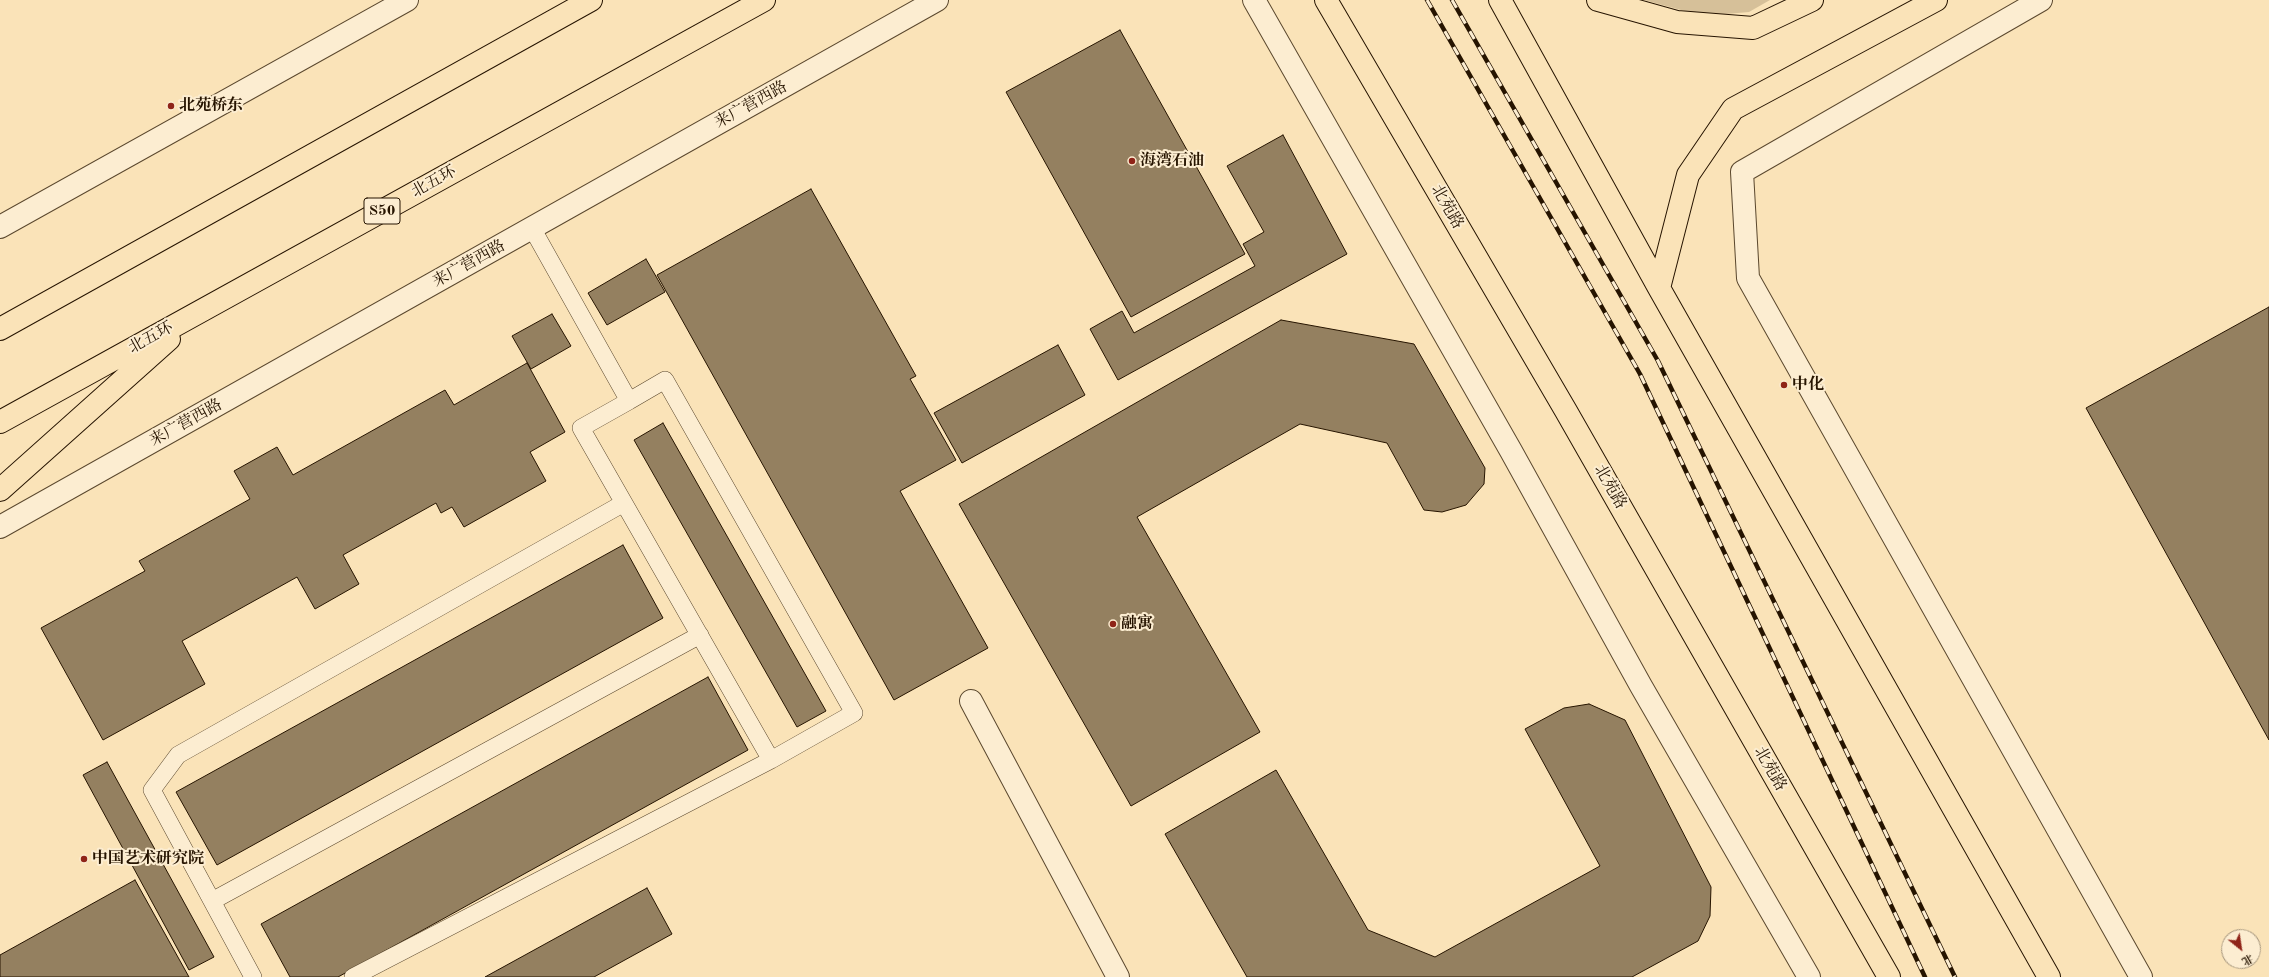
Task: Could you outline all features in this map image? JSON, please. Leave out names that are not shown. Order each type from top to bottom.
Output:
[{"type":"main road","name":"北五环","points":[[0,422],[764,0]]},
{"type":"main road","name":"北苑路","points":[[1326,0],[1566,411],[1889,977]]},
{"type":"main road","points":[[1500,0],[1659,288],[2049,977]]},
{"type":"main road","points":[[1598,0],[1677,22],[1753,28],[1812,0]]},
{"type":"main road","points":[[1659,288],[1688,175],[1733,109],[1936,0]]},
{"type":"main road","points":[[0,330],[590,1]]},
{"type":"main road","points":[[0,490],[200,311]]},
{"type":"street","points":[[0,227],[385,5],[407,0]]},
{"type":"street","name":"来广营西路","points":[[0,527],[937,0]]},
{"type":"street","points":[[1254,0],[1511,451],[1641,686],[1809,977]]},
{"type":"street","points":[[2041,0],[1742,172],[1748,278],[2141,977]]},
{"type":"street","points":[[971,701],[1118,977]]},
{"type":"lane","points":[[532,228],[629,401]]},
{"type":"lane","points":[[353,977],[771,760],[854,713],[664,380],[581,428],[771,760]]},
{"type":"lane","points":[[253,977],[152,790],[178,755],[624,503]]},
{"type":"lane","points":[[212,901],[700,635]]},
{"type":"shaded area","points":[[1644,0],[1770,0],[1749,12],[1703,16]]},
{"type":"building","points":[[1120,30],[1245,254],[1131,317],[1006,92]]},
{"type":"building","points":[[1283,135],[1347,254],[1118,380],[1090,329],[1122,311],[1134,333],[1255,266],[1243,244],[1264,232],[1227,166]]},
{"type":"building","points":[[811,189],[916,376],[910,379],[956,460],[900,491],[988,648],[894,700],[657,275]]},
{"type":"building","points":[[646,259],[665,292],[607,325],[588,293]]},
{"type":"building","points":[[2269,307],[2269,740],[2086,408]]},
{"type":"building","points":[[552,314],[571,346],[531,369],[512,336]]},
{"type":"building","name":"融寓","points":[[1281,320],[1414,344],[1485,468],[1484,484],[1466,505],[1442,512],[1424,510],[1387,443],[1300,424],[1137,517],[1260,732],[1131,806],[959,504]]},
{"type":"building","points":[[1058,345],[1085,395],[962,463],[934,413]]},
{"type":"building","points":[[527,363],[565,432],[530,452],[546,481],[464,527],[452,507],[441,513],[436,503],[343,555],[359,584],[315,609],[297,577],[182,641],[205,684],[103,740],[41,628],[145,571],[139,561],[250,499],[234,471],[277,447],[293,475],[445,390],[454,405]]},
{"type":"building","points":[[663,423],[826,711],[797,727],[634,440]]},
{"type":"building","points":[[623,545],[663,618],[217,865],[176,792]]},
{"type":"building","points":[[708,677],[748,750],[338,977],[290,977],[261,924]]},
{"type":"building","points":[[1589,704],[1625,720],[1711,887],[1710,916],[1698,941],[1632,977],[1247,977],[1165,834],[1276,770],[1368,930],[1435,957],[1600,866],[1525,729],[1564,708]]},
{"type":"building","points":[[107,762],[214,957],[189,970],[83,775]]},
{"type":"building","points":[[135,880],[189,977],[0,977],[0,955]]},
{"type":"building","points":[[647,888],[672,934],[594,977],[485,977]]},
{"type":"railway","points":[[1427,0],[1640,374],[1925,977]]},
{"type":"railway","points":[[1452,0],[1658,361],[1955,977]]},
{"type":"place","name":"北苑桥东","points":[[171,106]]},
{"type":"place","name":"海湾石油","points":[[1132,161]]},
{"type":"place","name":"中化","points":[[1784,385]]},
{"type":"place","name":"融寓","points":[[1113,624]]},
{"type":"place","name":"中国艺术研究院","points":[[84,859]]}]
